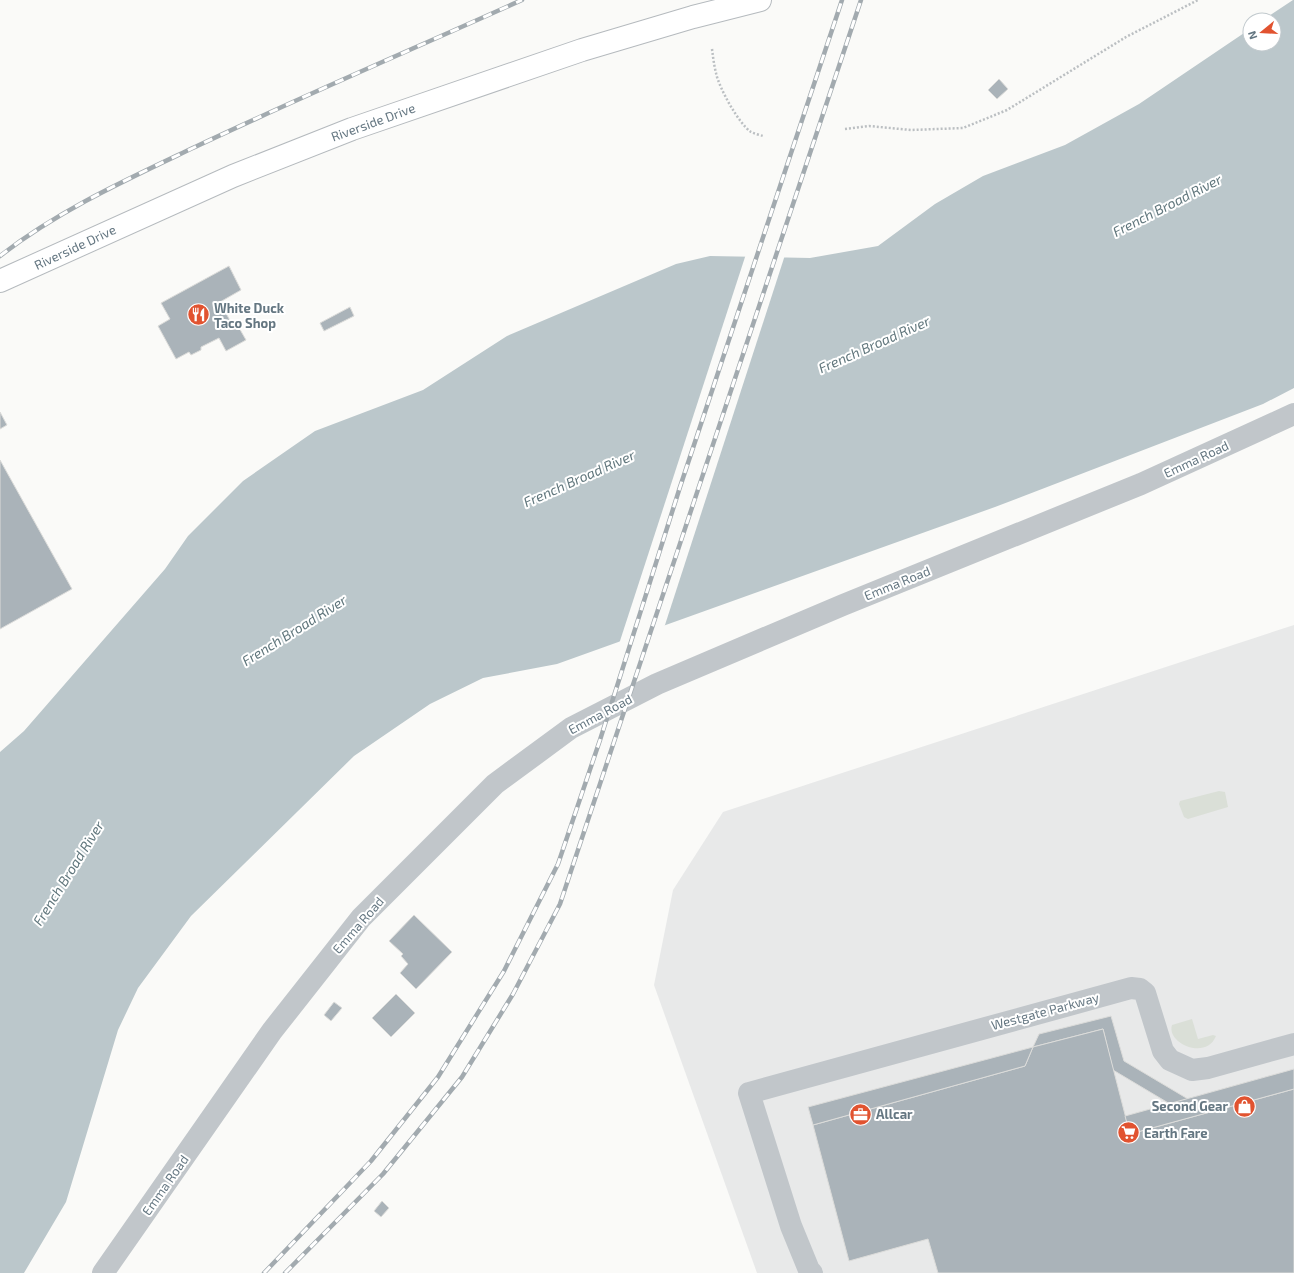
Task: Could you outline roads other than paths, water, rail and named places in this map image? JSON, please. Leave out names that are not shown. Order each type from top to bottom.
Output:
[{"type":"main road","name":"Riverside Drive","points":[[0,281],[233,176],[352,129],[582,50],[693,17],[760,0]]},
{"type":"street","name":"Emma Road","points":[[103,1273],[272,1031],[361,918],[495,784],[571,728],[657,684],[843,605],[1141,484],[1294,414]]},
{"type":"street","name":"Westgate Parkway","points":[[807,1272],[791,1226],[750,1093],[1131,988],[1140,989],[1145,993],[1163,1051],[1170,1060],[1192,1070],[1208,1068],[1294,1044]]},
{"type":"water","name":"French Broad River","points":[[1294,0],[1294,388],[1263,404],[995,507],[557,664],[483,678],[430,704],[354,756],[191,916],[138,988],[118,1030],[66,1202],[24,1273],[0,1273],[0,752],[24,731],[165,569],[188,536],[243,481],[315,431],[423,390],[507,336],[676,264],[710,256],[810,258],[878,246],[935,204],[983,176],[1065,145],[1139,104],[1242,34],[1242,52],[1282,52],[1282,12],[1275,12]]},
{"type":"railway","points":[[0,256],[46,224],[94,196],[276,109],[522,0]]},
{"type":"railway","points":[[264,1273],[371,1161],[438,1077],[504,971],[558,864],[600,740],[680,487],[842,0]]},
{"type":"railway","points":[[285,1273],[383,1174],[462,1077],[513,994],[560,904],[861,0]]},
{"type":"place","name":"White Duck Taco Shop","points":[[198,315]]},
{"type":"place","name":"Second Gear","points":[[1244,1106]]},
{"type":"place","name":"Allcar","points":[[861,1114]]},
{"type":"place","name":"Earth Fare","points":[[1128,1133]]}]
